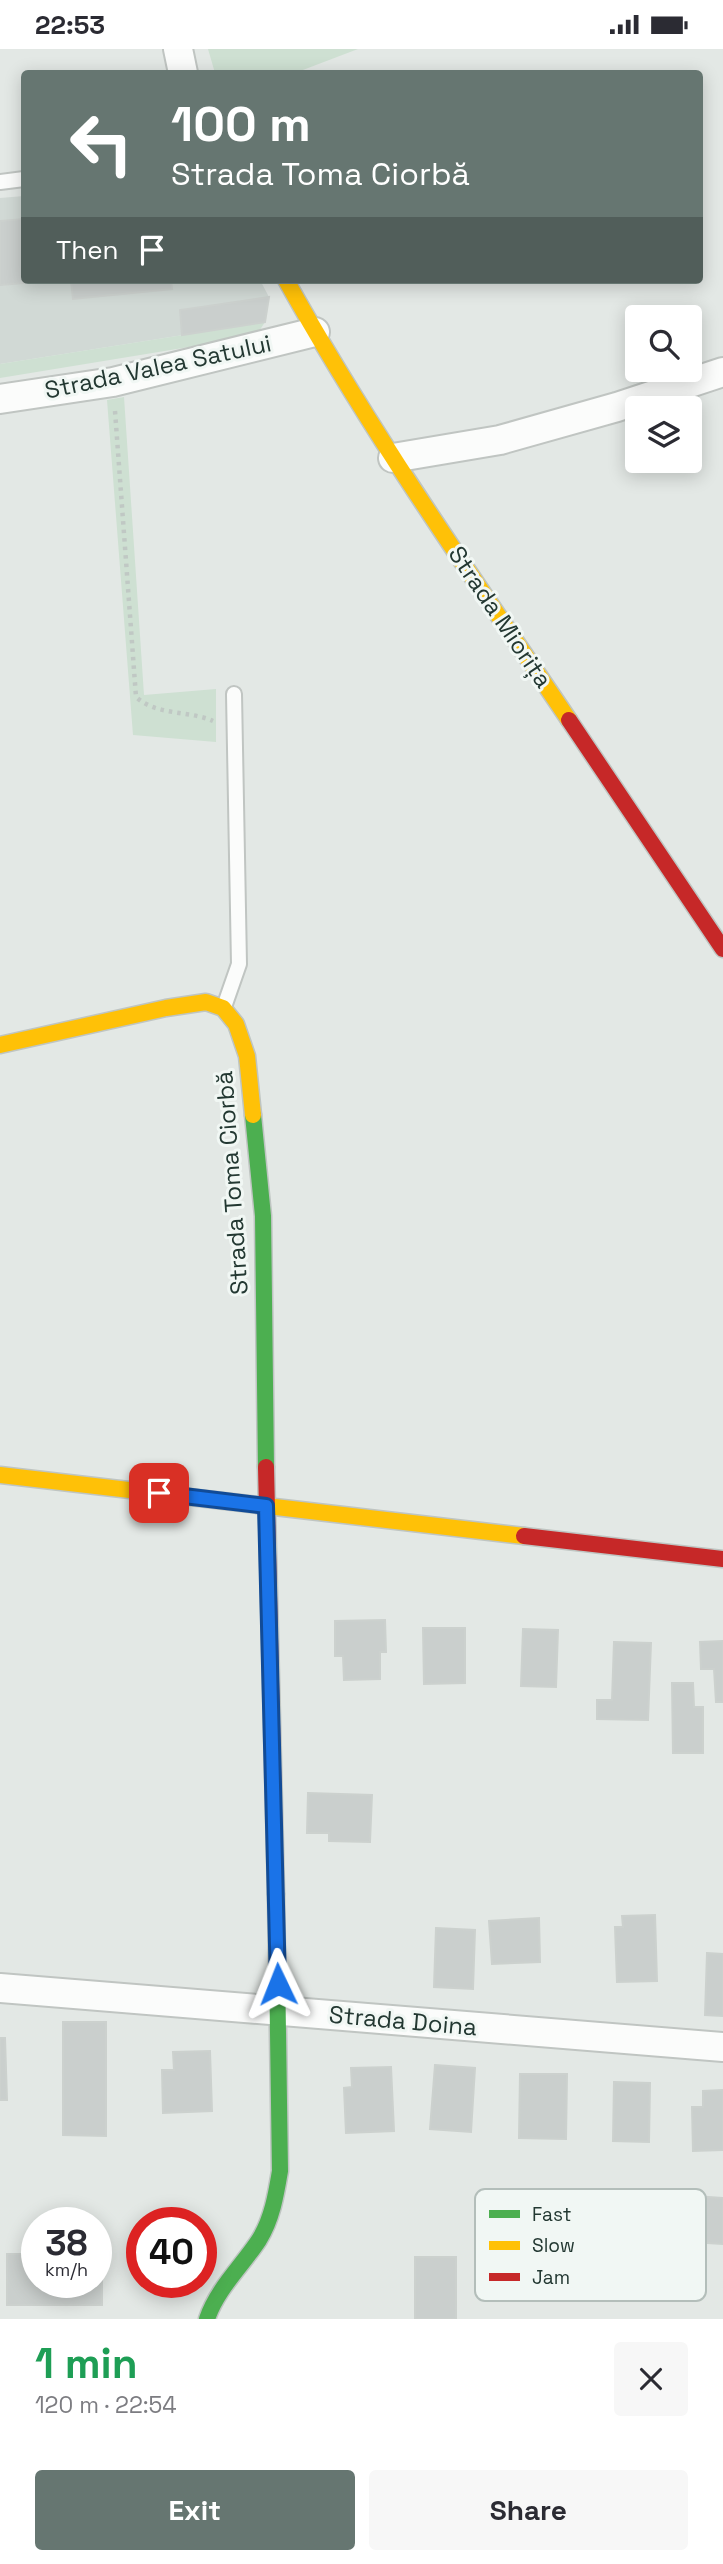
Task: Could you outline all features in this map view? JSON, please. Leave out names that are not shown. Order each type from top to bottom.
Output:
[{"type":"street","points":[[178,49],[182,70]]},
{"type":"street","name":"Strada Miorița","points":[[288,284],[393,458],[723,949]]},
{"type":"street","name":"Strada Valea Satului","points":[[0,399],[113,382],[315,332]]},
{"type":"street","points":[[393,458],[500,440],[617,407],[723,372]]},
{"type":"street","points":[[0,1045],[166,1008],[206,1002],[223,1009]]},
{"type":"street","name":"Strada Toma Ciorbă","points":[[207,2319],[212,2304],[260,2238],[274,2210],[280,2171],[279,2011],[266,1506],[263,1216],[247,1056],[236,1024],[223,1009]]},
{"type":"street","points":[[0,1475],[723,1559]]},
{"type":"street","name":"Strada Doina","points":[[0,1988],[723,2047]]},
{"type":"lane","points":[[0,182],[21,179]]},
{"type":"lane","points":[[223,1009],[239,964],[234,694]]},
{"type":"path","points":[[113,382],[136,697],[147,707],[200,715],[235,729]]},
{"type":"shaded area","points":[[21,196],[21,284],[262,284],[269,297],[265,322],[0,364],[0,198]]},
{"type":"green space","points":[[208,49],[358,49],[303,70],[214,70]]},
{"type":"green space","points":[[265,322],[256,336],[0,378],[0,364]]},
{"type":"green space","points":[[124,397],[144,695],[216,689],[216,742],[133,735],[107,400]]},
{"type":"building","points":[[21,219],[21,283],[0,285],[0,221]]},
{"type":"building","points":[[71,284],[171,284],[172,289],[73,299]]},
{"type":"building","points":[[269,297],[265,322],[182,335],[180,310]]},
{"type":"building","points":[[385,1620],[386,1652],[380,1652],[380,1679],[344,1680],[343,1656],[335,1656],[335,1621]]},
{"type":"building","points":[[423,1628],[465,1628],[465,1683],[424,1684]]},
{"type":"building","points":[[523,1629],[558,1630],[556,1687],[521,1686]]},
{"type":"building","points":[[723,1641],[723,1702],[716,1702],[714,1669],[701,1669],[700,1642]]},
{"type":"building","points":[[614,1642],[651,1643],[648,1720],[597,1719],[597,1700],[612,1700]]},
{"type":"building","points":[[672,1683],[693,1683],[694,1707],[703,1707],[703,1753],[673,1753]]},
{"type":"building","points":[[308,1793],[372,1795],[370,1842],[329,1841],[329,1833],[307,1833]]},
{"type":"building","points":[[655,1915],[657,1981],[617,1982],[615,1927],[623,1927],[622,1916]]},
{"type":"building","points":[[539,1918],[540,1962],[492,1964],[489,1921]]},
{"type":"building","points":[[436,1928],[475,1930],[473,1989],[434,1987]]},
{"type":"building","points":[[707,1953],[723,1954],[723,2016],[705,2015]]},
{"type":"building","points":[[63,2022],[106,2022],[106,2136],[63,2135]]},
{"type":"building","points":[[0,2038],[5,2038],[7,2100],[0,2100]]},
{"type":"building","points":[[210,2051],[212,2111],[163,2113],[162,2070],[174,2070],[173,2052]]},
{"type":"building","points":[[435,2065],[475,2068],[471,2132],[430,2129]]},
{"type":"building","points":[[391,2067],[394,2131],[346,2133],[344,2088],[352,2087],[351,2068]]},
{"type":"building","points":[[520,2074],[567,2074],[566,2139],[519,2138]]},
{"type":"building","points":[[614,2082],[650,2083],[649,2142],[613,2141]]},
{"type":"building","points":[[723,2090],[723,2150],[693,2151],[692,2107],[703,2107],[703,2091]]},
{"type":"building","points":[[706,2197],[723,2198],[723,2244],[706,2243]]},
{"type":"building","points":[[7,2254],[21,2254],[21,2298],[102,2298],[102,2305],[7,2305]]},
{"type":"building","points":[[415,2257],[456,2257],[456,2319],[415,2319]]},
{"type":"traffic: fast","points":[[253,1115],[263,1216],[266,1467]]},
{"type":"traffic: fast","points":[[207,2319],[223,2288],[252,2250],[267,2224],[280,2171],[276,1894]]},
{"type":"traffic: slow","points":[[288,284],[387,448],[569,720]]},
{"type":"traffic: slow","points":[[0,1045],[166,1008],[206,1002],[223,1008],[236,1024],[247,1056],[253,1115]]},
{"type":"traffic: slow","points":[[0,1475],[524,1536]]},
{"type":"traffic: jam","points":[[569,720],[723,949]]},
{"type":"traffic: jam","points":[[266,1467],[276,1894]]},
{"type":"traffic: jam","points":[[524,1536],[723,1559]]},
{"type":"route","points":[[159,1493],[266,1506],[278,1984]]}]
